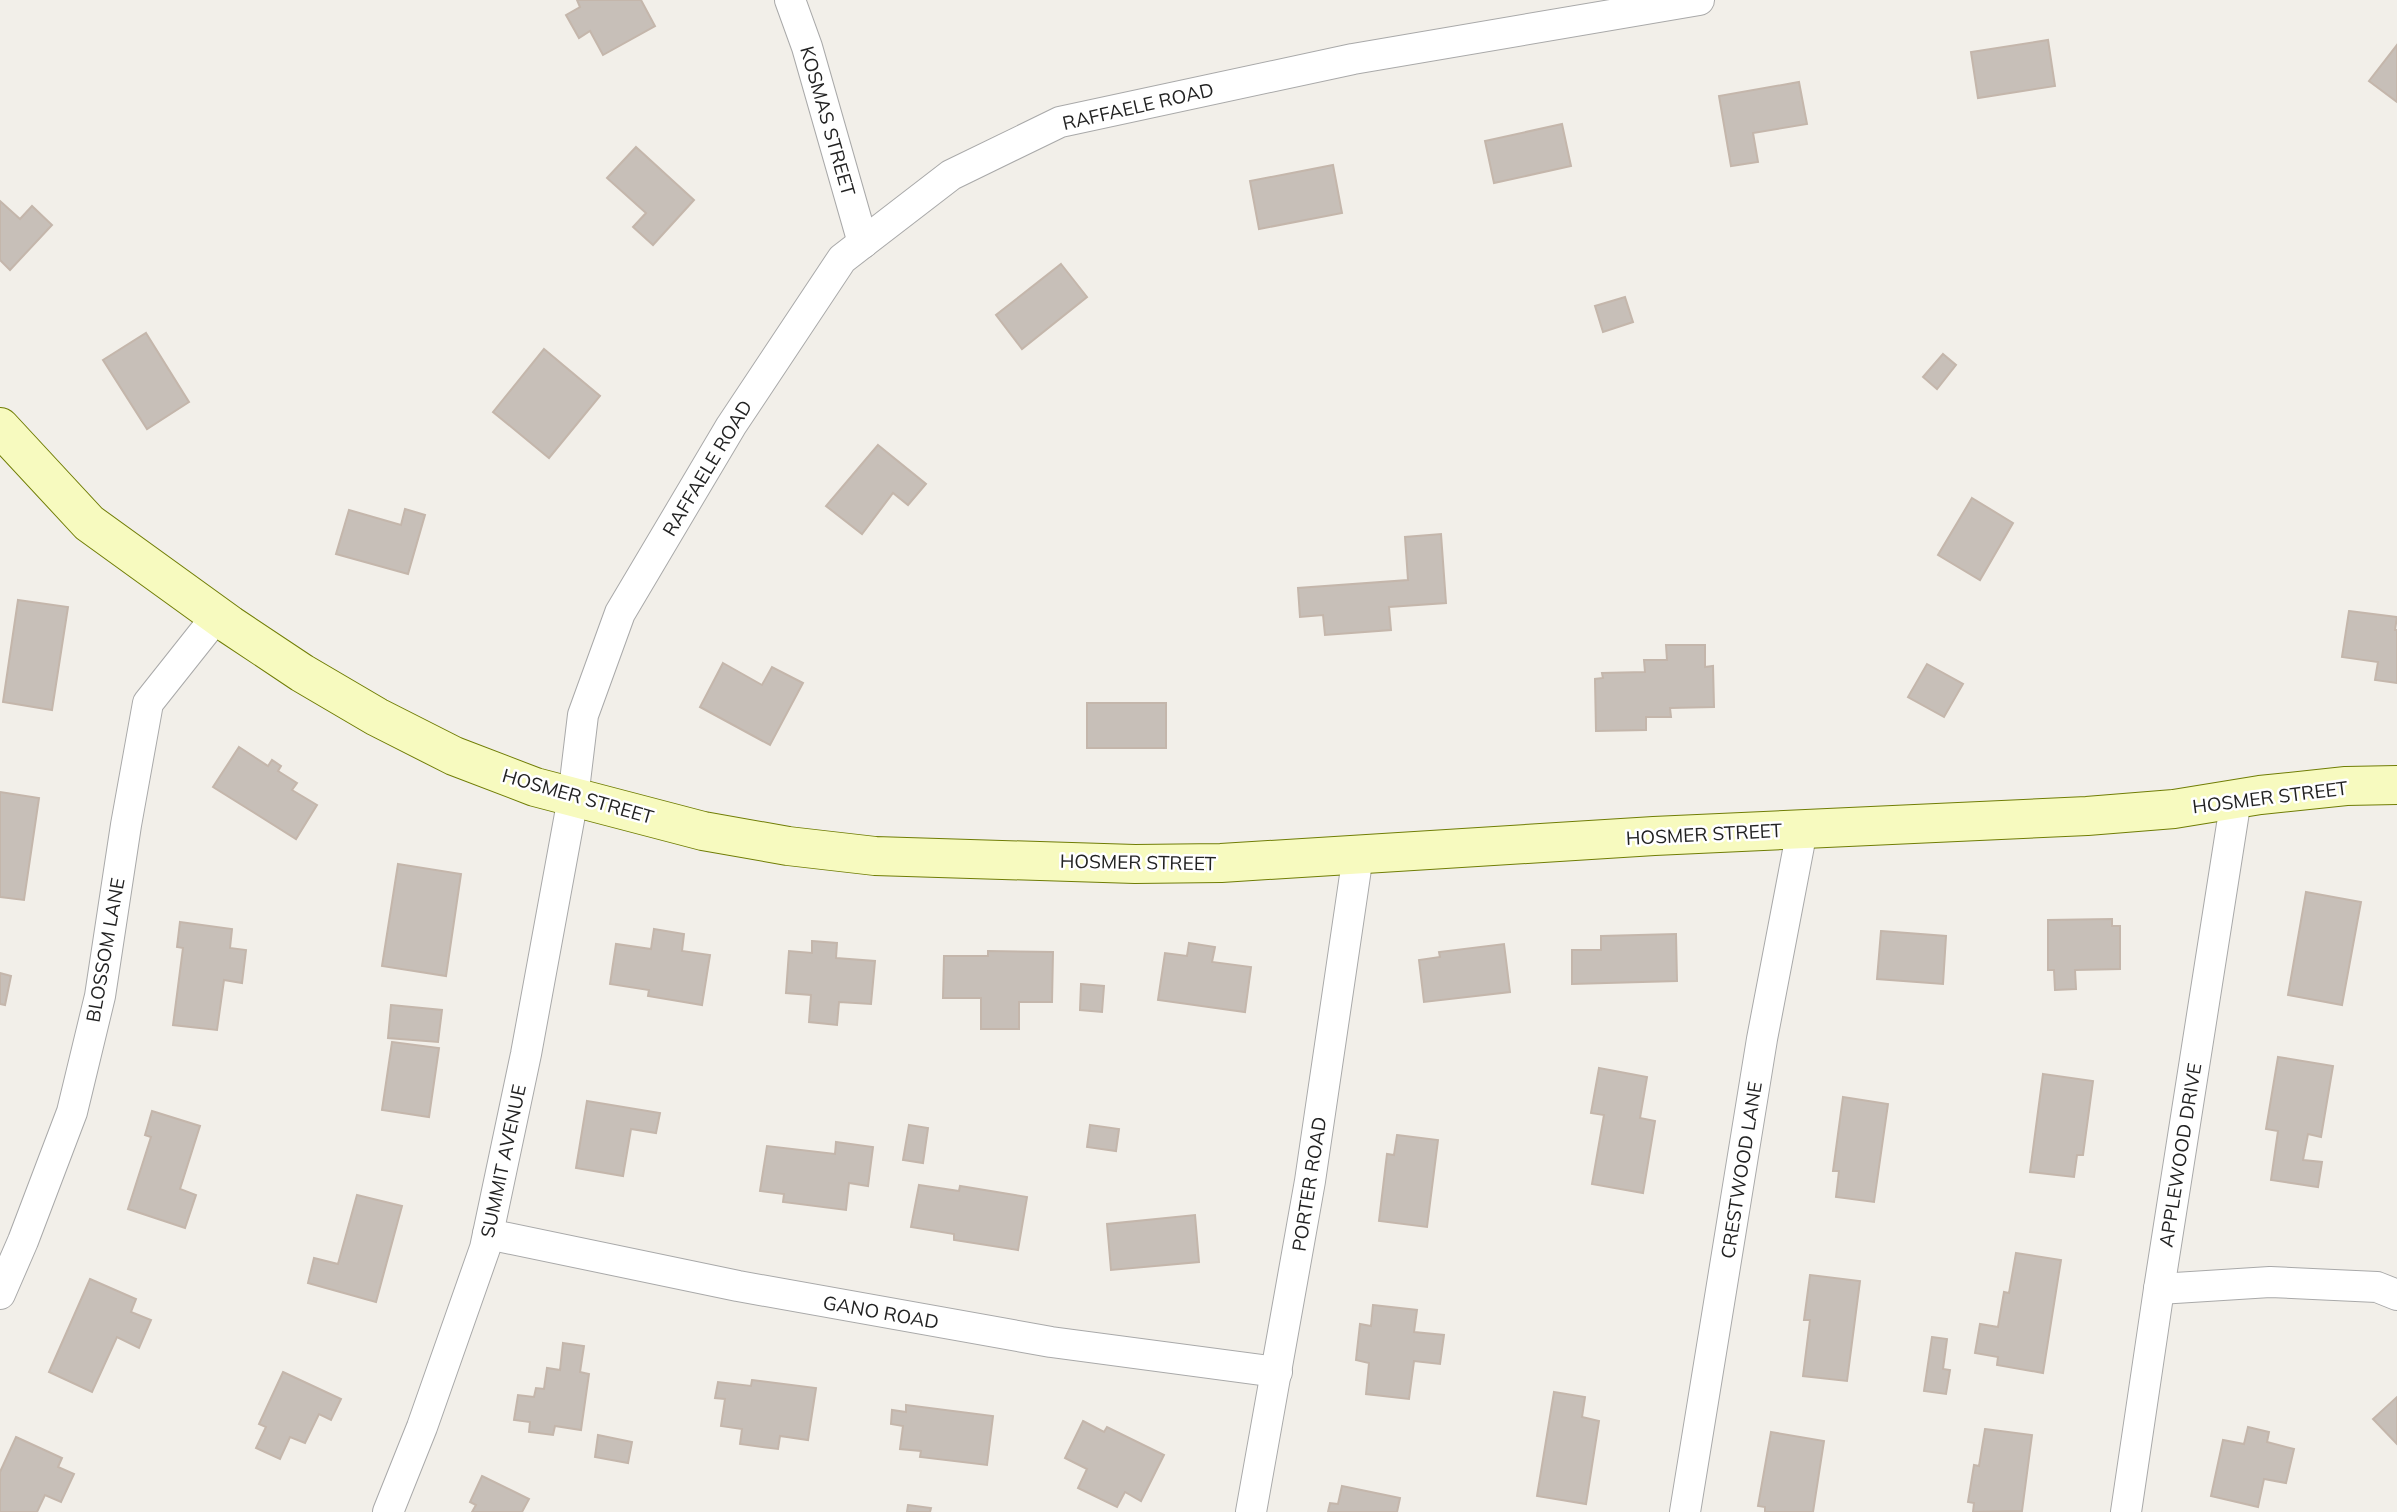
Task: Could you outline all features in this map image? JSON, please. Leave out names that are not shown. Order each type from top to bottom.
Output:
[{"type":"street","name":"KOSMAS STREET","points":[[790,0],[807,47],[863,243]]},
{"type":"street","name":"RAFFAELE ROAD","points":[[573,798],[583,715],[620,613],[738,415],[842,259],[951,175],[1060,122],[1353,59],[1699,0]]},
{"type":"street","name":"HOSMER STREET","points":[[0,427],[89,523],[217,616],[302,673],[377,717],[454,756],[535,787],[703,831],[788,846],[874,856],[1135,864],[1221,863],[1654,836],[2087,816],[2174,809],[2346,786],[2397,785]]},
{"type":"street","name":"BLOSSOM LANE","points":[[0,1294],[72,1112],[100,996],[148,703],[217,616]]},
{"type":"street","name":"SUMMIT AVENUE","points":[[388,1512],[422,1427],[485,1248],[526,1054],[573,798]]},
{"type":"street","name":"APPLEWOOD DRIVE","points":[[2126,1512],[2236,799]]},
{"type":"street","name":"CRESTWOOD LANE","points":[[1685,1512],[1762,1039],[1802,830]]},
{"type":"street","name":"PORTER ROAD","points":[[1251,1512],[1312,1167],[1358,855]]},
{"type":"street","name":"GANO ROAD","points":[[488,1234],[738,1286],[1037,1340],[1277,1373]]},
{"type":"street","points":[[2159,1289],[2270,1282],[2377,1287],[2397,1295]]},
{"type":"building","points":[[577,0],[641,0],[655,26],[603,55],[590,31],[579,38],[566,15],[580,7]]},
{"type":"building","points":[[2048,40],[2055,86],[1978,98],[1971,52]]},
{"type":"building","points":[[2397,45],[2397,102],[2369,81]]},
{"type":"building","points":[[1799,82],[1807,124],[1753,133],[1758,162],[1731,166],[1719,96]]},
{"type":"building","points":[[1562,124],[1571,166],[1494,183],[1485,141]]},
{"type":"building","points":[[636,147],[694,200],[653,245],[633,227],[646,213],[607,178]]},
{"type":"building","points":[[1333,165],[1342,213],[1259,229],[1250,181]]},
{"type":"building","points":[[0,201],[20,219],[32,206],[52,225],[10,270],[0,260]]},
{"type":"building","points":[[1061,264],[1087,297],[1022,349],[996,315]]},
{"type":"building","points":[[1625,297],[1633,322],[1603,332],[1595,306]]},
{"type":"building","points":[[146,333],[189,402],[147,429],[103,360]]},
{"type":"building","points":[[544,349],[600,396],[549,458],[493,412]]},
{"type":"building","points":[[1943,354],[1956,365],[1937,389],[1923,377]]},
{"type":"building","points":[[878,445],[926,484],[908,505],[893,493],[862,534],[826,506]]},
{"type":"building","points":[[1972,498],[2013,523],[1980,580],[1938,555]]},
{"type":"building","points":[[405,509],[425,515],[408,574],[336,554],[349,510],[401,525]]},
{"type":"building","points":[[1441,534],[1446,603],[1389,607],[1391,630],[1325,635],[1323,615],[1300,617],[1298,588],[1408,580],[1405,537]]},
{"type":"building","points":[[18,600],[68,607],[52,710],[3,702]]},
{"type":"building","points":[[2349,611],[2397,617],[2397,683],[2375,680],[2378,662],[2342,657]]},
{"type":"building","points":[[1666,645],[1705,645],[1705,667],[1713,666],[1714,707],[1670,708],[1671,717],[1646,717],[1646,730],[1596,731],[1595,679],[1603,678],[1602,673],[1645,672],[1644,660],[1667,660]]},
{"type":"building","points":[[723,663],[762,685],[772,667],[803,683],[770,745],[700,707]]},
{"type":"building","points":[[1927,664],[1963,684],[1944,717],[1908,697]]},
{"type":"building","points":[[1087,703],[1166,703],[1166,748],[1087,748]]},
{"type":"building","points":[[239,747],[268,766],[272,760],[281,766],[278,771],[297,783],[292,790],[317,805],[296,839],[213,787]]},
{"type":"building","points":[[0,792],[39,798],[24,900],[0,897]]},
{"type":"building","points":[[398,864],[461,874],[446,976],[382,966]]},
{"type":"building","points":[[2306,892],[2361,902],[2342,1005],[2288,995]]},
{"type":"building","points":[[2112,919],[2112,926],[2120,926],[2120,969],[2075,970],[2076,989],[2055,990],[2054,970],[2048,970],[2048,920]]},
{"type":"building","points":[[180,922],[232,929],[230,948],[246,950],[242,983],[224,980],[217,1030],[173,1025],[183,948],[177,947]]},
{"type":"building","points":[[654,929],[684,934],[682,951],[710,955],[702,1005],[648,996],[649,990],[610,984],[616,944],[651,949]]},
{"type":"building","points":[[1881,931],[1946,936],[1943,984],[1877,979]]},
{"type":"building","points":[[1676,934],[1677,981],[1572,984],[1572,950],[1601,950],[1601,936]]},
{"type":"building","points":[[812,941],[837,943],[836,958],[875,961],[871,1004],[839,1002],[837,1025],[809,1022],[811,995],[786,993],[789,951],[812,953]]},
{"type":"building","points":[[1189,943],[1215,947],[1212,962],[1251,967],[1245,1012],[1158,1000],[1165,953],[1187,956]]},
{"type":"building","points":[[1504,944],[1510,992],[1424,1002],[1419,960],[1440,957],[1439,952]]},
{"type":"building","points":[[988,951],[1053,952],[1052,1002],[1019,1002],[1019,1029],[981,1029],[981,998],[943,998],[944,956],[988,956]]},
{"type":"building","points":[[0,973],[11,976],[5,1005],[0,1004]]},
{"type":"building","points":[[1081,984],[1104,986],[1102,1012],[1080,1010]]},
{"type":"building","points":[[391,1005],[442,1010],[438,1042],[388,1038]]},
{"type":"building","points":[[392,1042],[439,1048],[429,1117],[382,1110]]},
{"type":"building","points":[[2278,1057],[2333,1066],[2321,1137],[2308,1134],[2303,1160],[2322,1162],[2318,1187],[2271,1180],[2278,1131],[2266,1129]]},
{"type":"building","points":[[1599,1068],[1647,1077],[1640,1118],[1655,1121],[1643,1193],[1592,1184],[1604,1115],[1591,1113]]},
{"type":"building","points":[[2043,1074],[2093,1081],[2083,1155],[2077,1155],[2074,1177],[2030,1172]]},
{"type":"building","points":[[1843,1097],[1888,1104],[1874,1202],[1836,1197],[1839,1171],[1833,1171]]},
{"type":"building","points":[[587,1101],[660,1113],[656,1133],[631,1129],[623,1176],[576,1168]]},
{"type":"building","points":[[152,1111],[200,1126],[180,1189],[196,1195],[185,1228],[128,1209],[151,1137],[145,1135]]},
{"type":"building","points":[[909,1125],[928,1128],[923,1163],[903,1160]]},
{"type":"building","points":[[1090,1125],[1119,1129],[1116,1151],[1087,1147]]},
{"type":"building","points":[[1397,1135],[1438,1140],[1427,1227],[1379,1221],[1387,1154],[1394,1155]]},
{"type":"building","points":[[836,1142],[873,1147],[868,1186],[849,1183],[846,1210],[783,1202],[784,1194],[760,1191],[767,1146],[835,1154]]},
{"type":"building","points":[[919,1185],[959,1191],[960,1186],[1027,1197],[1018,1250],[954,1240],[954,1234],[911,1227]]},
{"type":"building","points":[[357,1195],[402,1206],[376,1302],[308,1283],[314,1258],[338,1264]]},
{"type":"building","points":[[1195,1215],[1199,1262],[1111,1270],[1107,1224]]},
{"type":"building","points":[[2016,1253],[2061,1260],[2043,1373],[1997,1365],[1998,1357],[1975,1353],[1980,1324],[1998,1327],[2004,1292],[2009,1293]]},
{"type":"building","points":[[1810,1275],[1860,1281],[1847,1381],[1803,1376],[1810,1320],[1804,1320]]},
{"type":"building","points":[[90,1279],[136,1299],[131,1312],[151,1320],[139,1348],[117,1337],[92,1392],[49,1372]]},
{"type":"building","points":[[1373,1305],[1417,1310],[1414,1332],[1444,1335],[1440,1364],[1414,1361],[1409,1399],[1366,1394],[1369,1363],[1356,1360],[1360,1324],[1371,1326]]},
{"type":"building","points":[[1932,1337],[1947,1339],[1943,1369],[1950,1370],[1946,1394],[1924,1391]]},
{"type":"building","points":[[563,1343],[584,1346],[580,1372],[589,1374],[581,1430],[555,1426],[553,1435],[529,1432],[530,1422],[514,1420],[518,1395],[534,1397],[536,1388],[544,1389],[547,1368],[560,1370]]},
{"type":"building","points":[[283,1372],[341,1399],[331,1420],[319,1414],[305,1443],[290,1437],[280,1459],[256,1448],[266,1427],[259,1424]]},
{"type":"building","points":[[752,1380],[816,1388],[808,1440],[780,1436],[778,1449],[740,1444],[742,1429],[721,1426],[725,1399],[715,1398],[718,1382],[751,1386]]},
{"type":"building","points":[[1554,1392],[1585,1397],[1582,1417],[1599,1421],[1586,1504],[1537,1496]]},
{"type":"building","points":[[2397,1397],[2397,1444],[2373,1419]]},
{"type":"building","points":[[906,1405],[993,1416],[987,1465],[920,1457],[921,1451],[900,1449],[903,1426],[891,1424],[892,1410],[906,1412]]},
{"type":"building","points":[[1083,1421],[1104,1432],[1107,1427],[1164,1455],[1141,1501],[1125,1492],[1117,1507],[1078,1488],[1087,1469],[1065,1458]]},
{"type":"building","points":[[2248,1427],[2269,1432],[2267,1442],[2294,1449],[2286,1483],[2264,1479],[2258,1507],[2211,1496],[2223,1440],[2244,1444]]},
{"type":"building","points":[[1985,1429],[2032,1435],[2022,1511],[1973,1512],[1974,1503],[1968,1502],[1974,1465],[1979,1466]]},
{"type":"building","points":[[1771,1432],[1824,1441],[1813,1512],[1765,1512],[1765,1507],[1758,1506]]},
{"type":"building","points":[[598,1435],[632,1442],[628,1463],[595,1457]]},
{"type":"building","points":[[16,1437],[62,1458],[58,1467],[74,1474],[61,1502],[45,1495],[37,1512],[0,1512],[0,1472]]},
{"type":"building","points":[[482,1476],[529,1499],[522,1512],[472,1512],[476,1505],[470,1502]]},
{"type":"building","points":[[1342,1486],[1400,1498],[1397,1512],[1328,1512],[1330,1503],[1338,1504]]},
{"type":"building","points":[[908,1505],[931,1508],[930,1512],[907,1512]]}]
